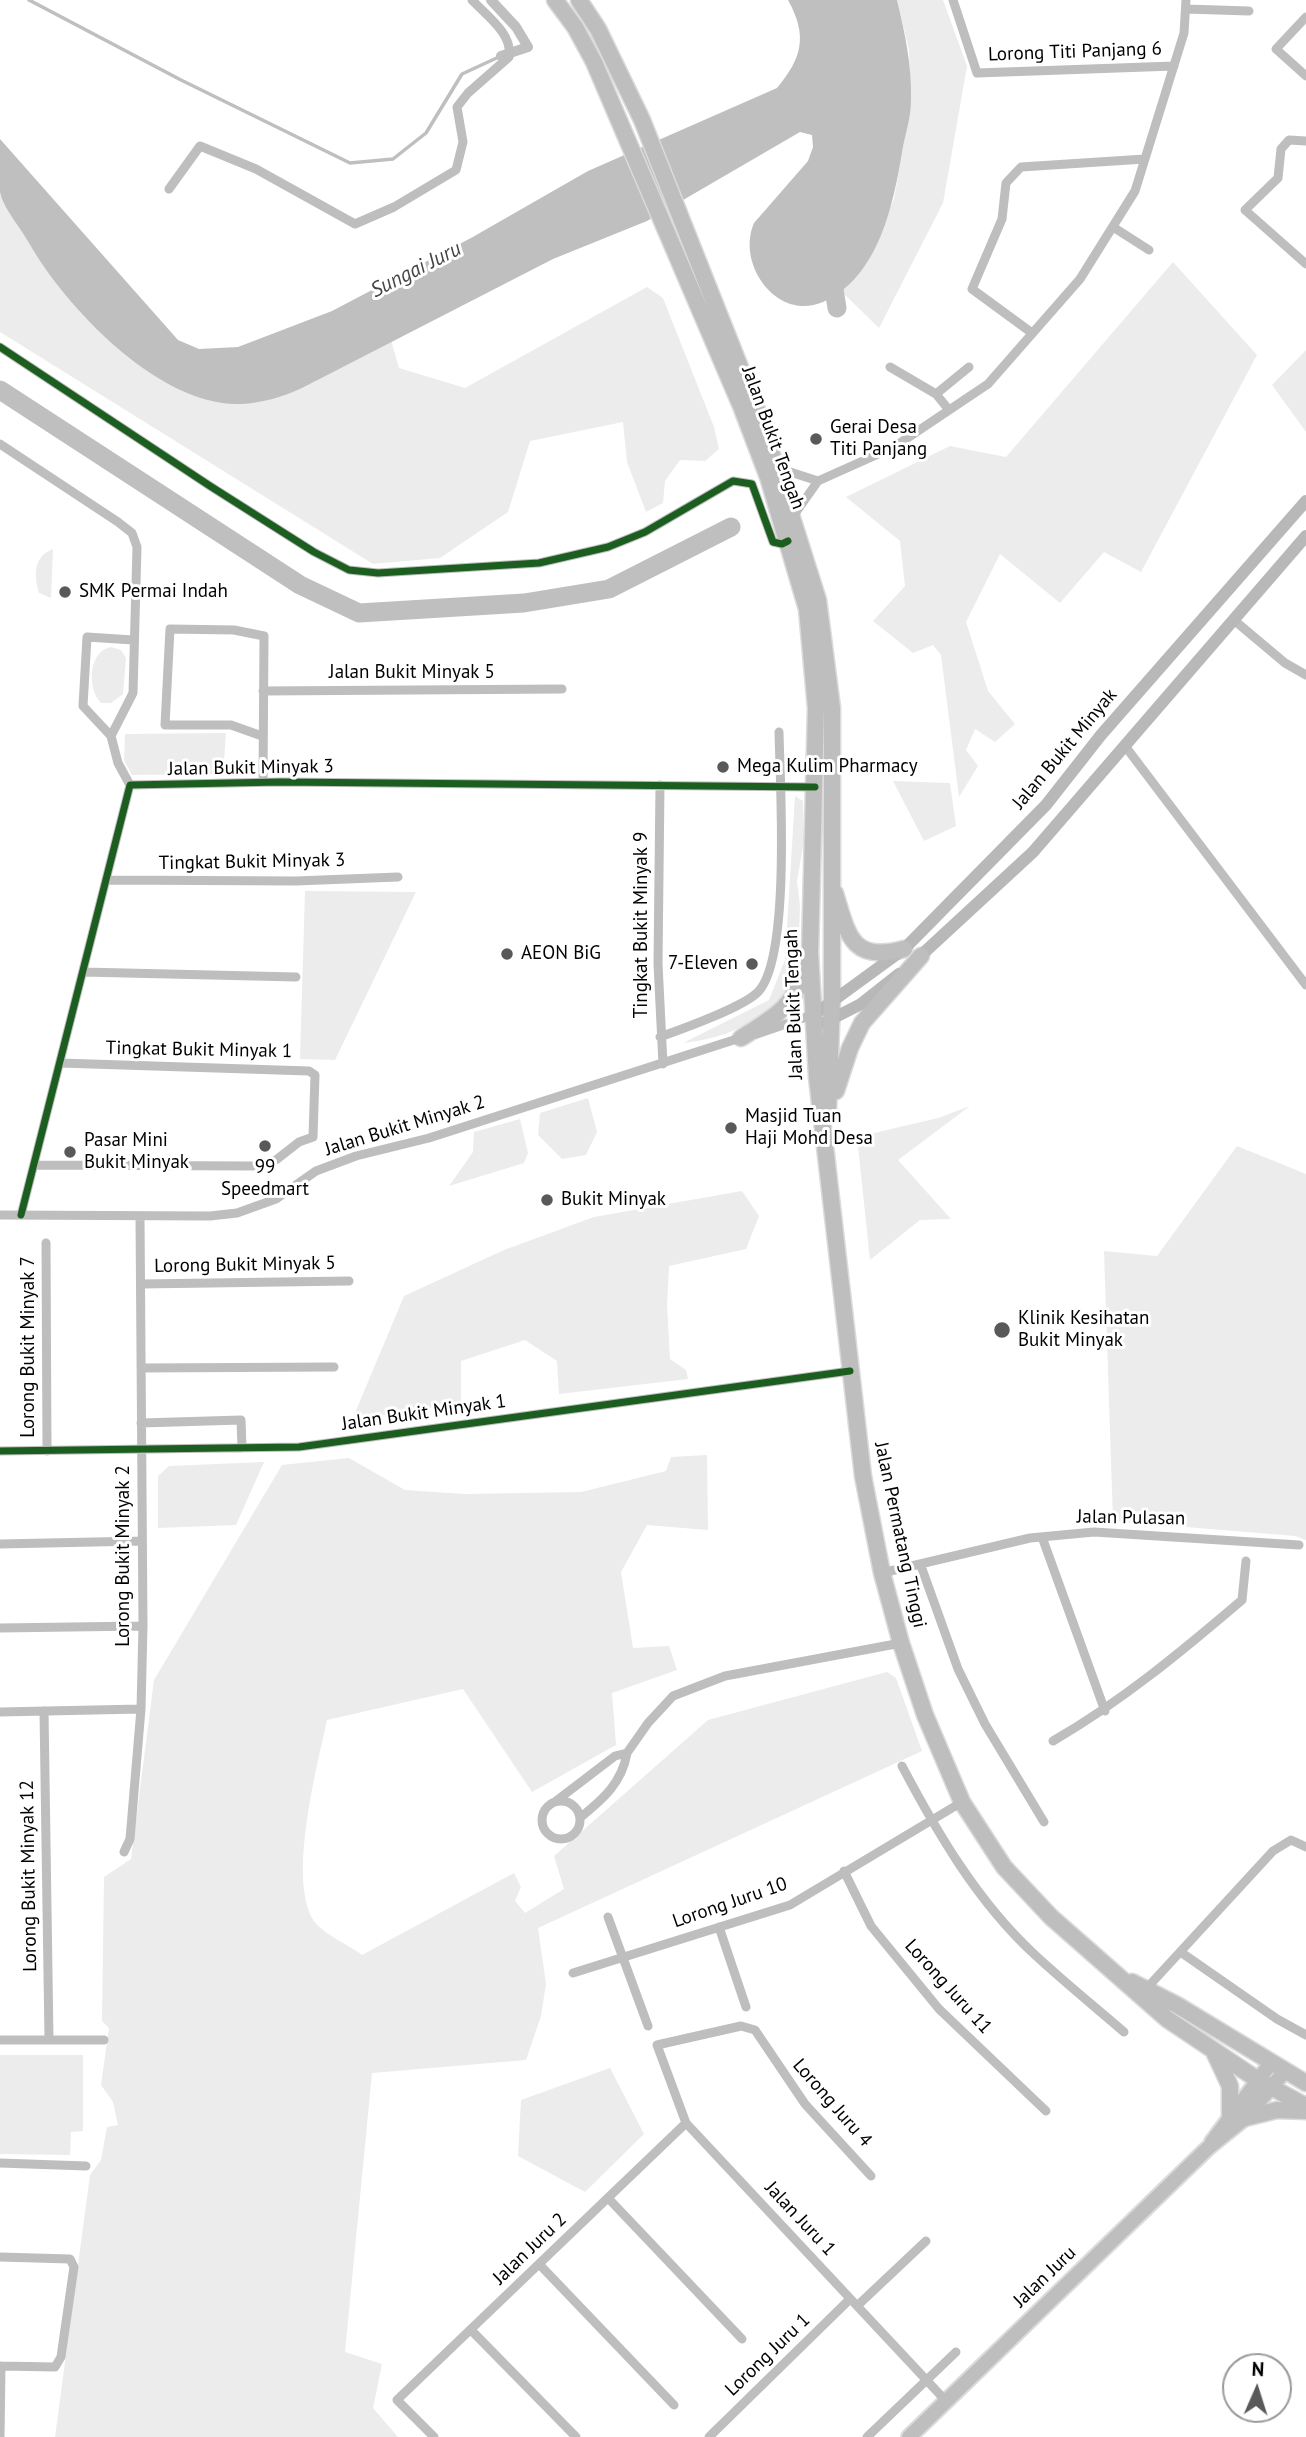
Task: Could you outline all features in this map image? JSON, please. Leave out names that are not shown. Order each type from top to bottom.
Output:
[{"type":"highway","name":"Jalan Bukit Tengah","points":[[555,0],[585,44],[741,407],[768,477],[805,599],[812,642],[815,787],[810,953],[825,1152]]},
{"type":"highway","name":"Jalan Bukit Tengah","points":[[579,0],[598,29],[642,120],[778,468],[818,600],[831,690],[832,999],[825,1152]]},
{"type":"highway","points":[[830,878],[849,937],[860,948],[873,954],[904,949]]},
{"type":"highway","points":[[741,1038],[789,1005],[800,990],[810,953]]},
{"type":"highway","points":[[825,1152],[836,1091],[855,1035],[862,1023],[921,956]]},
{"type":"highway","name":"Jalan Permatang Tinggi","points":[[825,1152],[863,1476],[882,1573],[901,1643],[925,1715],[962,1802],[1004,1867],[1051,1917],[1149,2004],[1214,2053],[1306,2108]]},
{"type":"highway","name":"Jalan Permatang Tinggi","points":[[1124,1979],[1146,1989],[1306,2082]]},
{"type":"highway","points":[[1214,2053],[1230,2086],[1238,2117],[1306,2108]]},
{"type":"main road","name":"Jalan Bukit Minyak","points":[[815,1020],[832,999],[876,972],[904,949],[1046,805],[1101,735],[1306,501]]},
{"type":"main road","points":[[1285,526],[1286,535],[1293,540],[1305,540]]},
{"type":"main road","points":[[815,1020],[831,1021],[861,1004],[921,956],[1033,852],[1305,540]]},
{"type":"main road","points":[[1264,550],[1277,550],[1284,556],[1284,562]]},
{"type":"main road","name":"Jalan Juru","points":[[909,2437],[1209,2147],[1238,2117],[1278,2067]]},
{"type":"street","points":[[169,189],[200,146],[256,169],[355,224],[394,207],[456,170],[464,142],[457,107],[467,93],[510,53],[507,36],[472,0]]},
{"type":"street","name":"Lorong Titi Panjang 6","points":[[953,0],[977,73],[1174,66]]},
{"type":"street","points":[[793,515],[818,481],[894,447],[988,384],[1080,279],[1135,191],[1184,33],[1186,5],[1249,11]]},
{"type":"street","points":[[1306,16],[1276,49],[1306,76]]},
{"type":"street","points":[[1306,141],[1289,140],[1281,149],[1278,178],[1245,210],[1306,264]]},
{"type":"street","points":[[1032,333],[972,289],[1002,219],[1006,183],[1021,167],[1145,159]]},
{"type":"street","points":[[1113,227],[1149,250]]},
{"type":"street","points":[[0,347],[245,508],[349,569],[378,573],[504,568],[539,563],[608,547],[645,532],[733,481],[752,484],[773,542],[782,544],[788,541]]},
{"type":"street","points":[[890,367],[936,394],[949,410]]},
{"type":"street","points":[[936,394],[969,367]]},
{"type":"street","points":[[0,444],[132,533],[138,547],[133,693],[111,736]]},
{"type":"street","points":[[778,468],[818,481]]},
{"type":"street","points":[[1235,621],[1285,663],[1306,676]]},
{"type":"street","points":[[262,736],[231,725],[165,724],[170,629],[234,630],[264,636],[263,782]]},
{"type":"street","points":[[21,1215],[130,785],[118,763],[111,736],[83,706],[87,637],[133,640]]},
{"type":"street","name":"Jalan Bukit Minyak 5","points":[[263,691],[562,689]]},
{"type":"street","points":[[660,1037],[717,1014],[757,993],[767,976],[775,951],[783,787],[779,732]]},
{"type":"street","points":[[1125,746],[1306,985]]},
{"type":"street","name":"Jalan Bukit Minyak 3","points":[[130,785],[263,782],[815,787]]},
{"type":"street","name":"Tingkat Bukit Minyak 9","points":[[660,785],[660,1037],[663,1064]]},
{"type":"street","name":"Tingkat Bukit Minyak 3","points":[[106,880],[296,881],[398,877]]},
{"type":"street","points":[[83,972],[296,977]]},
{"type":"street","name":"Jalan Bukit Minyak 2","points":[[0,1214],[140,1216],[237,1213],[276,1199],[316,1171],[356,1156],[429,1138],[741,1038],[815,1020]]},
{"type":"street","name":"Tingkat Bukit Minyak 1","points":[[60,1063],[309,1070],[315,1075],[313,1137]]},
{"type":"street","name":"Jalan Bukit Minyak 2","points":[[35,1165],[253,1166],[276,1160],[299,1142],[313,1137]]},
{"type":"street","name":"Lorong Bukit Minyak 2","points":[[124,1853],[130,1839],[141,1709],[143,1626],[140,1216]]},
{"type":"street","name":"Lorong Bukit Minyak 7","points":[[46,1243],[47,1451]]},
{"type":"street","name":"Lorong Bukit Minyak 5","points":[[141,1284],[349,1281]]},
{"type":"street","points":[[141,1368],[334,1367]]},
{"type":"street","name":"Jalan Bukit Minyak 1","points":[[0,1451],[299,1447],[849,1371]]},
{"type":"street","points":[[141,1423],[241,1420],[242,1448]]},
{"type":"street","name":"Jalan Pulasan","points":[[882,1573],[1042,1537],[1103,1532],[1299,1545]]},
{"type":"street","points":[[1042,1537],[1105,1711]]},
{"type":"street","points":[[0,1544],[142,1541]]},
{"type":"street","points":[[1054,1741],[1105,1711],[1158,1672],[1242,1600],[1246,1561]]},
{"type":"street","points":[[921,1566],[958,1669],[985,1724],[1044,1822]]},
{"type":"street","points":[[0,1628],[143,1626]]},
{"type":"street","points":[[627,1754],[615,1756],[547,1806],[542,1818],[550,1835],[562,1839],[574,1835],[581,1817],[608,1795],[625,1767],[627,1754],[648,1723],[673,1696],[725,1676],[901,1643]]},
{"type":"street","points":[[0,1712],[141,1709]]},
{"type":"street","name":"Lorong Bukit Minyak 12","points":[[44,1712],[49,2039]]},
{"type":"street","points":[[902,1766],[931,1821],[971,1882],[1017,1937],[1124,2032]]},
{"type":"street","points":[[556,1801],[569,1802],[581,1817]]},
{"type":"street","name":"Lorong Juru 10","points":[[573,1973],[790,1905],[962,1802]]},
{"type":"street","points":[[1146,1989],[1182,1953],[1273,1851],[1291,1840],[1306,1847]]},
{"type":"street","name":"Lorong Juru 11","points":[[844,1871],[872,1926],[939,2008],[1046,2112]]},
{"type":"street","points":[[608,1917],[648,2026]]},
{"type":"street","points":[[719,1927],[746,2007]]},
{"type":"street","points":[[1182,1953],[1277,2019],[1306,2035]]},
{"type":"street","name":"Lorong Juru 4","points":[[657,2045],[741,2026],[755,2030],[805,2104],[871,2176]]},
{"type":"street","points":[[0,2040],[104,2039]]},
{"type":"street","name":"Jalan Juru 1","points":[[657,2045],[686,2123],[946,2401]]},
{"type":"street","name":"Jalan Juru 2","points":[[434,2437],[397,2400],[686,2123]]},
{"type":"street","points":[[0,2163],[86,2165]]},
{"type":"street","points":[[608,2198],[742,2339]]},
{"type":"street","name":"Lorong Juru 1","points":[[709,2437],[854,2302],[926,2241]]},
{"type":"street","points":[[0,2257],[70,2259],[74,2267],[61,2357],[54,2367],[0,2366],[0,2437]]},
{"type":"street","points":[[539,2264],[674,2405]]},
{"type":"street","points":[[471,2330],[576,2437]]},
{"type":"street","points":[[867,2437],[956,2352]]},
{"type":"shaded area","points":[[897,0],[943,0],[967,66],[943,203],[879,328],[841,291],[866,263],[894,199],[911,102],[909,50]]},
{"type":"shaded area","points":[[0,194],[57,285],[85,318],[302,388],[391,340],[399,368],[465,388],[647,287],[663,298],[714,427],[719,449],[705,461],[680,460],[665,481],[663,503],[646,512],[627,462],[623,422],[530,441],[508,512],[440,558],[373,564],[0,332]]},
{"type":"shaded area","points":[[1173,262],[1257,355],[1141,572],[1104,552],[1060,603],[1000,554],[966,622],[988,691],[1015,724],[995,742],[975,729],[966,750],[978,766],[959,797],[941,655],[933,645],[913,653],[873,621],[905,586],[900,541],[846,497],[950,446],[1006,457]]},
{"type":"shaded area","points":[[1306,350],[1306,432],[1272,385]]},
{"type":"shaded area","points":[[53,549],[51,598],[39,593],[36,573],[42,556]]},
{"type":"shaded area","points":[[111,647],[121,650],[126,658],[123,694],[111,703],[101,703],[93,689],[92,671],[98,655]]},
{"type":"shaded area","points":[[226,733],[223,774],[132,775],[124,760],[125,734]]},
{"type":"shaded area","points":[[893,781],[950,783],[956,826],[924,841]]},
{"type":"shaded area","points":[[795,796],[803,801],[804,841],[797,881],[800,906],[797,986],[745,1025],[717,1036],[683,1043],[769,1000],[785,960]]},
{"type":"shaded area","points":[[305,891],[416,892],[335,1060],[300,1059]]},
{"type":"shaded area","points":[[588,1098],[597,1132],[586,1155],[562,1159],[538,1135],[540,1113]]},
{"type":"shaded area","points":[[970,1106],[898,1160],[951,1219],[920,1220],[870,1260],[857,1137],[938,1118]]},
{"type":"shaded area","points":[[520,1119],[528,1153],[524,1163],[449,1186],[473,1152],[474,1132]]},
{"type":"shaded area","points":[[1237,1146],[1306,1174],[1306,1540],[1295,1536],[1113,1521],[1104,1251],[1157,1256]]},
{"type":"shaded area","points":[[742,1191],[759,1216],[746,1249],[669,1266],[667,1305],[670,1359],[686,1370],[688,1379],[559,1394],[557,1361],[525,1340],[461,1361],[461,1403],[352,1420],[404,1296],[504,1250],[594,1217]]},
{"type":"shaded area","points":[[707,1455],[708,1530],[647,1525],[621,1572],[633,1648],[669,1646],[677,1670],[612,1693],[616,1745],[532,1792],[463,1689],[327,1720],[311,1793],[304,1852],[306,1903],[314,1921],[330,1935],[362,1955],[514,1873],[521,1887],[515,1901],[525,1913],[564,1889],[554,1856],[708,1720],[887,1672],[896,1678],[922,1751],[538,1928],[546,1984],[541,2016],[526,2060],[372,2073],[345,2352],[382,2364],[373,2408],[398,2437],[55,2437],[90,2175],[101,2160],[107,2127],[118,2125],[113,2102],[101,2085],[109,2028],[102,2021],[104,1877],[131,1859],[154,1680],[282,1465],[349,1458],[405,1490],[464,1494],[581,1492],[666,1471],[671,1457]]},
{"type":"shaded area","points":[[264,1462],[236,1525],[158,1528],[158,1476],[169,1466]]},
{"type":"shaded area","points":[[0,2055],[83,2055],[83,2131],[71,2132],[70,2155],[0,2154]]},
{"type":"shaded area","points":[[610,2068],[644,2134],[585,2192],[518,2156],[521,2100]]},
{"type":"water","name":"Sungai Juru","points":[[788,0],[897,0],[909,62],[911,106],[889,213],[871,256],[858,275],[842,290],[823,302],[806,306],[790,304],[776,297],[764,285],[751,255],[750,239],[754,223],[808,161],[813,147],[812,135],[800,132],[647,221],[553,259],[302,388],[257,402],[241,404],[210,401],[179,389],[148,372],[118,349],[91,323],[45,269],[8,211],[0,192],[0,139],[178,340],[199,349],[238,347],[332,311],[471,238],[588,171],[777,88],[792,67],[799,46],[798,25]]},
{"type":"waterway","points":[[29,0],[181,80],[350,163],[393,159],[426,133],[462,74],[501,56]]},
{"type":"waterway","points":[[491,0],[516,27],[528,47],[501,56]]},
{"type":"waterway","points":[[831,271],[837,308]]},
{"type":"waterway","points":[[0,390],[300,585],[359,613],[524,603],[609,589],[731,527]]},
{"type":"cycle path","points":[[0,347],[210,486],[314,552],[349,570],[378,573],[539,563],[608,547],[645,532],[733,481],[752,484],[773,542],[782,544],[788,541]]},
{"type":"cycle path","points":[[21,1215],[130,785],[280,782],[815,787]]},
{"type":"cycle path","points":[[0,1451],[299,1447],[850,1371]]},
{"type":"place","name":"Gerai Desa Titi Panjang","points":[[816,439]]},
{"type":"place","name":"SMK Permai Indah","points":[[65,592]]},
{"type":"place","name":"Mega Kulim Pharmacy","points":[[723,767]]},
{"type":"place","name":"AEON BiG","points":[[507,954]]},
{"type":"place","name":"7-Eleven","points":[[752,964]]},
{"type":"place","name":"Masjid Tuan Haji Mohd Desa","points":[[731,1128]]},
{"type":"place","name":"99 Speedmart","points":[[265,1146]]},
{"type":"place","name":"Pasar Mini Bukit Minyak","points":[[70,1152]]},
{"type":"place","name":"Bukit Minyak","points":[[547,1200]]},
{"type":"place","name":"Klinik Kesihatan Bukit Minyak","points":[[1002,1330]]}]
